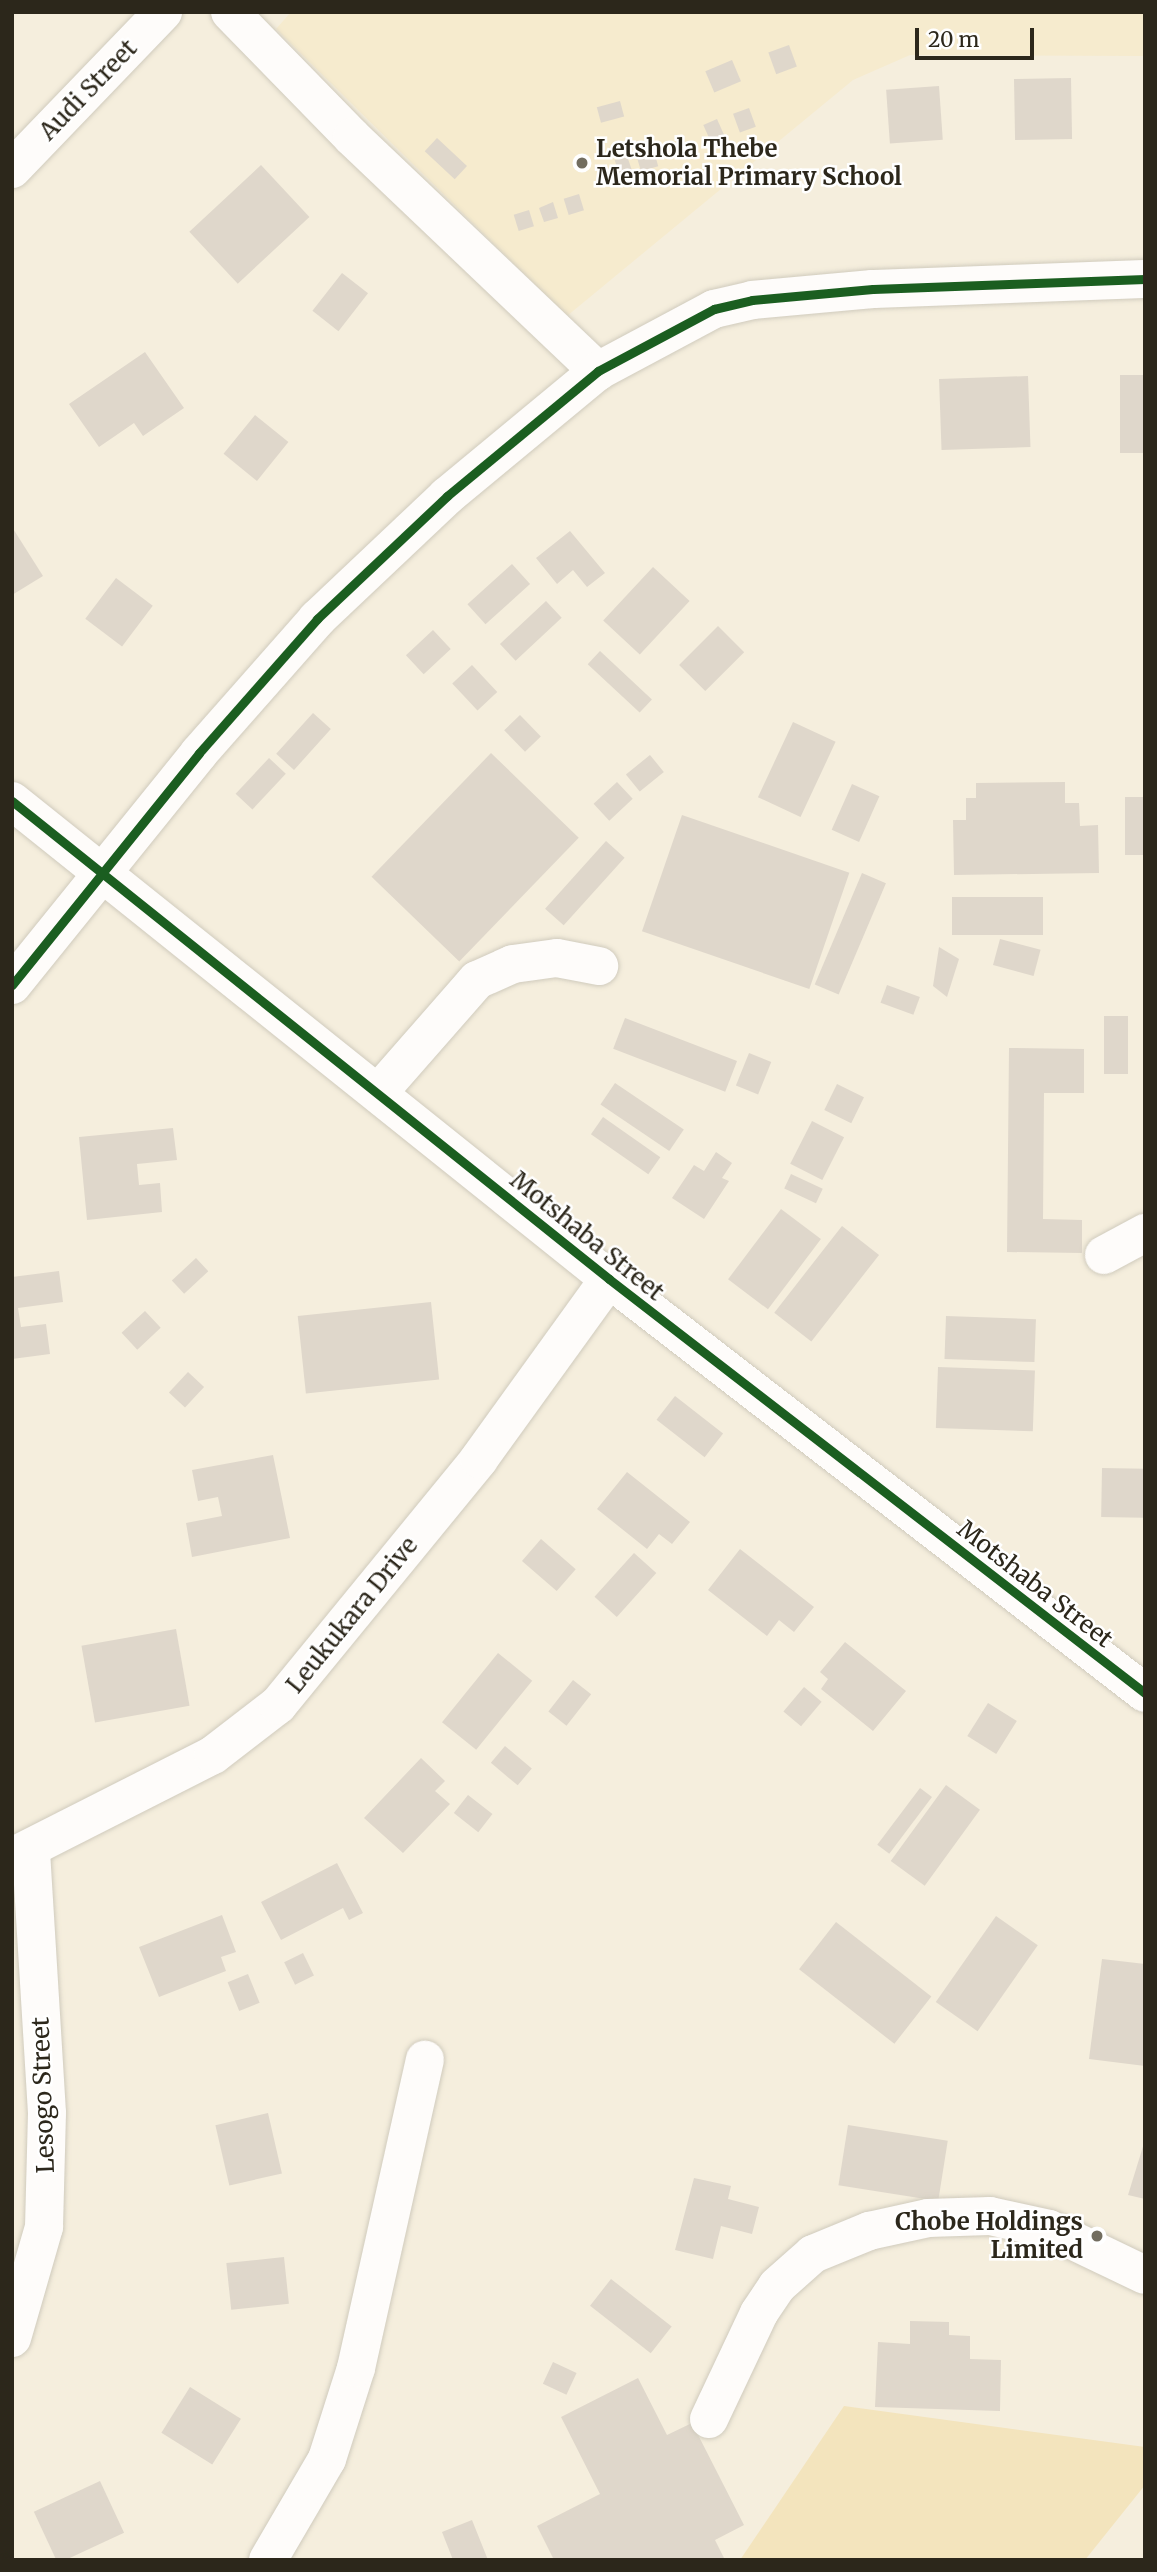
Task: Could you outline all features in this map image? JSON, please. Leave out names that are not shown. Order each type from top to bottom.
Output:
[{"type":"street","name":"Audi Street","points":[[12,169],[163,12]]},
{"type":"street","points":[[230,12],[352,137],[598,371]]},
{"type":"street","points":[[12,985],[100,872],[317,619],[447,496],[598,371],[714,309],[752,300],[873,289],[1145,279]]},
{"type":"street","name":"Motshaba Street","points":[[12,801],[609,1279],[1145,1693]]},
{"type":"street","points":[[378,1093],[477,980],[513,964],[557,958],[599,965]]},
{"type":"street","points":[[1104,1255],[1145,1233]]},
{"type":"street","name":"Leukukara Drive","points":[[22,1853],[213,1755],[278,1705],[479,1459],[609,1279]]},
{"type":"street","name":"Lesogo Street","points":[[12,2338],[44,2227],[47,2113],[22,1853]]},
{"type":"street","points":[[268,2560],[327,2459],[356,2368],[425,2060]]},
{"type":"street","points":[[709,2419],[759,2313],[777,2286],[813,2254],[869,2231],[928,2218],[990,2216],[1049,2229],[1145,2275]]},
{"type":"shaded area","name":"Letshola Thebe Memorial Primary School","points":[[291,12],[1145,12],[1145,56],[910,55],[853,80],[567,316],[276,29]]},
{"type":"shaded area","points":[[844,2406],[1145,2447],[1145,2485],[1085,2560],[740,2560]]},
{"type":"building","points":[[789,45],[797,67],[776,74],[768,53]]},
{"type":"building","points":[[732,60],[741,81],[714,93],[705,71]]},
{"type":"building","points":[[1071,78],[1072,139],[1015,140],[1014,79]]},
{"type":"building","points":[[939,86],[943,140],[890,144],[886,90]]},
{"type":"building","points":[[620,101],[624,116],[601,123],[597,107]]},
{"type":"building","points":[[749,108],[756,127],[740,133],[733,114]]},
{"type":"building","points":[[717,119],[725,137],[711,143],[703,125]]},
{"type":"building","points":[[437,138],[467,166],[455,179],[425,151]]},
{"type":"building","points":[[653,148],[658,166],[641,171],[636,153]]},
{"type":"building","points":[[627,156],[633,173],[621,177],[615,160]]},
{"type":"building","points":[[261,165],[309,217],[238,284],[189,232]]},
{"type":"building","points":[[579,194],[584,210],[569,215],[564,199]]},
{"type":"building","points":[[553,202],[558,218],[544,222],[539,208]]},
{"type":"building","points":[[529,210],[534,226],[519,231],[514,215]]},
{"type":"building","points":[[342,273],[368,293],[338,331],[312,311]]},
{"type":"building","points":[[145,352],[184,408],[143,436],[134,423],[99,447],[69,404]]},
{"type":"building","points":[[1120,375],[1145,375],[1145,453],[1120,453]]},
{"type":"building","points":[[1028,376],[1030,447],[942,450],[939,379]]},
{"type":"building","points":[[255,415],[288,442],[257,481],[224,454]]},
{"type":"building","points":[[12,527],[43,576],[12,595]]},
{"type":"building","points":[[570,531],[605,573],[587,587],[573,570],[557,584],[536,558]]},
{"type":"building","points":[[512,564],[530,584],[485,624],[467,604]]},
{"type":"building","points":[[653,567],[690,601],[640,654],[603,620]]},
{"type":"building","points":[[116,578],[153,606],[122,646],[85,619]]},
{"type":"building","points":[[546,601],[562,618],[516,661],[500,644]]},
{"type":"building","points":[[718,626],[744,652],[705,691],[679,665]]},
{"type":"building","points":[[433,630],[451,649],[424,674],[406,655]]},
{"type":"building","points":[[600,651],[652,699],[640,713],[588,664]]},
{"type":"building","points":[[472,665],[497,692],[477,710],[452,683]]},
{"type":"building","points":[[313,713],[331,729],[294,770],[276,754]]},
{"type":"building","points":[[520,715],[541,737],[525,752],[504,730]]},
{"type":"building","points":[[793,722],[836,742],[801,817],[758,797]]},
{"type":"building","points":[[491,753],[579,838],[459,961],[372,877]]},
{"type":"building","points":[[650,755],[664,772],[640,792],[626,775]]},
{"type":"building","points":[[269,758],[286,774],[252,810],[236,794]]},
{"type":"building","points":[[617,782],[633,799],[609,821],[594,804]]},
{"type":"building","points":[[1065,782],[1065,803],[1079,803],[1080,826],[1098,825],[1099,873],[954,875],[953,820],[966,820],[966,798],[976,798],[976,783]]},
{"type":"building","points":[[852,784],[879,796],[859,842],[832,830]]},
{"type":"building","points":[[1125,797],[1145,797],[1145,855],[1125,855]]},
{"type":"building","points":[[682,815],[849,873],[809,989],[642,931]]},
{"type":"building","points":[[606,841],[625,858],[564,925],[545,909]]},
{"type":"building","points":[[862,873],[886,883],[839,995],[815,984]]},
{"type":"building","points":[[952,897],[1043,897],[1043,935],[952,935]]},
{"type":"building","points":[[1000,939],[1041,950],[1034,976],[993,965]]},
{"type":"building","points":[[939,947],[959,959],[947,997],[933,986]]},
{"type":"building","points":[[887,985],[920,997],[913,1015],[881,1003]]},
{"type":"building","points":[[1104,1016],[1128,1016],[1128,1074],[1104,1074]]},
{"type":"building","points":[[625,1018],[737,1061],[725,1092],[613,1049]]},
{"type":"building","points":[[1009,1048],[1084,1049],[1084,1093],[1044,1093],[1043,1219],[1082,1220],[1082,1253],[1007,1252]]},
{"type":"building","points":[[749,1053],[771,1062],[758,1094],[736,1085]]},
{"type":"building","points":[[615,1083],[684,1129],[669,1151],[600,1105]]},
{"type":"building","points":[[837,1084],[864,1097],[851,1123],[824,1110]]},
{"type":"building","points":[[603,1117],[660,1157],[648,1174],[591,1134]]},
{"type":"building","points":[[812,1121],[844,1137],[822,1180],[790,1164]]},
{"type":"building","points":[[173,1128],[177,1160],[137,1164],[139,1185],[160,1183],[162,1212],[87,1220],[79,1137]]},
{"type":"building","points":[[716,1152],[732,1163],[722,1178],[729,1181],[704,1219],[672,1198],[694,1165],[704,1171]]},
{"type":"building","points":[[791,1174],[823,1189],[816,1203],[784,1189]]},
{"type":"building","points":[[781,1209],[821,1239],[768,1309],[728,1279]]},
{"type":"building","points":[[842,1226],[879,1255],[811,1342],[774,1313]]},
{"type":"building","points":[[196,1258],[208,1271],[184,1294],[172,1281]]},
{"type":"building","points":[[59,1271],[63,1302],[18,1308],[21,1327],[46,1324],[50,1354],[12,1359],[12,1277]]},
{"type":"building","points":[[431,1302],[439,1380],[306,1394],[298,1316]]},
{"type":"building","points":[[145,1311],[161,1328],[137,1350],[122,1333]]},
{"type":"building","points":[[946,1316],[1036,1319],[1034,1362],[944,1359]]},
{"type":"building","points":[[938,1367],[1035,1370],[1033,1431],[936,1428]]},
{"type":"building","points":[[188,1372],[204,1387],[185,1407],[169,1392]]},
{"type":"building","points":[[675,1396],[723,1434],[705,1457],[657,1420]]},
{"type":"building","points":[[273,1455],[290,1538],[192,1557],[186,1523],[222,1516],[218,1497],[198,1501],[192,1470]]},
{"type":"building","points":[[1102,1468],[1145,1469],[1144,1518],[1101,1517]]},
{"type":"building","points":[[627,1472],[690,1522],[672,1544],[659,1534],[647,1549],[597,1509]]},
{"type":"building","points":[[541,1539],[576,1569],[557,1591],[522,1561]]},
{"type":"building","points":[[740,1549],[814,1607],[794,1632],[779,1620],[767,1636],[708,1590]]},
{"type":"building","points":[[634,1553],[656,1573],[617,1617],[595,1597]]},
{"type":"building","points":[[176,1629],[190,1706],[95,1722],[81,1646]]},
{"type":"building","points":[[845,1642],[906,1691],[873,1731],[821,1689],[828,1679],[820,1672]]},
{"type":"building","points":[[498,1653],[532,1681],[476,1750],[442,1722]]},
{"type":"building","points":[[573,1680],[591,1694],[566,1726],[548,1712]]},
{"type":"building","points":[[804,1687],[822,1702],[801,1726],[783,1712]]},
{"type":"building","points":[[988,1703],[1017,1721],[996,1754],[967,1736]]},
{"type":"building","points":[[505,1746],[532,1768],[518,1785],[491,1763]]},
{"type":"building","points":[[421,1758],[445,1781],[435,1791],[450,1804],[403,1853],[364,1818]]},
{"type":"building","points":[[946,1785],[980,1810],[925,1886],[891,1861]]},
{"type":"building","points":[[920,1788],[932,1797],[889,1854],[877,1845]]},
{"type":"building","points":[[468,1795],[492,1814],[478,1832],[454,1813]]},
{"type":"building","points":[[337,1863],[363,1913],[349,1920],[343,1908],[281,1940],[261,1902]]},
{"type":"building","points":[[222,1915],[236,1952],[221,1957],[226,1971],[159,1997],[139,1947]]},
{"type":"building","points":[[996,1916],[1038,1945],[978,2031],[936,2002]]},
{"type":"building","points":[[836,1922],[931,1996],[894,2044],[799,1969]]},
{"type":"building","points":[[303,1953],[314,1975],[295,1985],[284,1962]]},
{"type":"building","points":[[1102,1959],[1145,1964],[1145,2066],[1089,2059]]},
{"type":"building","points":[[248,1974],[260,2003],[239,2011],[228,1982]]},
{"type":"building","points":[[268,2113],[282,2173],[229,2186],[215,2125]]},
{"type":"building","points":[[848,2125],[948,2141],[938,2201],[838,2185]]},
{"type":"building","points":[[1145,2140],[1145,2199],[1128,2195]]},
{"type":"building","points":[[694,2178],[731,2186],[728,2199],[759,2207],[752,2234],[721,2226],[713,2259],[675,2250]]},
{"type":"building","points":[[284,2257],[289,2304],[231,2310],[226,2263]]},
{"type":"building","points":[[611,2279],[672,2326],[651,2353],[590,2306]]},
{"type":"building","points":[[910,2321],[949,2322],[949,2335],[970,2336],[970,2359],[1001,2360],[1000,2411],[875,2407],[878,2342],[910,2344]]},
{"type":"building","points":[[553,2362],[577,2373],[566,2395],[543,2384]]},
{"type":"building","points":[[638,2378],[667,2435],[692,2423],[744,2525],[715,2540],[725,2560],[554,2560],[537,2526],[600,2494],[561,2417]]},
{"type":"building","points":[[190,2387],[241,2419],[212,2465],[161,2433]]},
{"type":"building","points":[[100,2481],[124,2533],[65,2560],[56,2560],[34,2512]]},
{"type":"building","points":[[472,2520],[488,2560],[453,2560],[442,2532]]},
{"type":"cycle path","points":[[12,985],[199,753],[317,619],[447,496],[598,371],[714,309],[752,300],[873,289],[1145,279]]},
{"type":"cycle path","points":[[12,801],[609,1279],[1145,1693]]},
{"type":"place","name":"Letshola Thebe Memorial Primary School","points":[[582,163]]},
{"type":"place","name":"Chobe Holdings Limited","points":[[1097,2236]]}]
